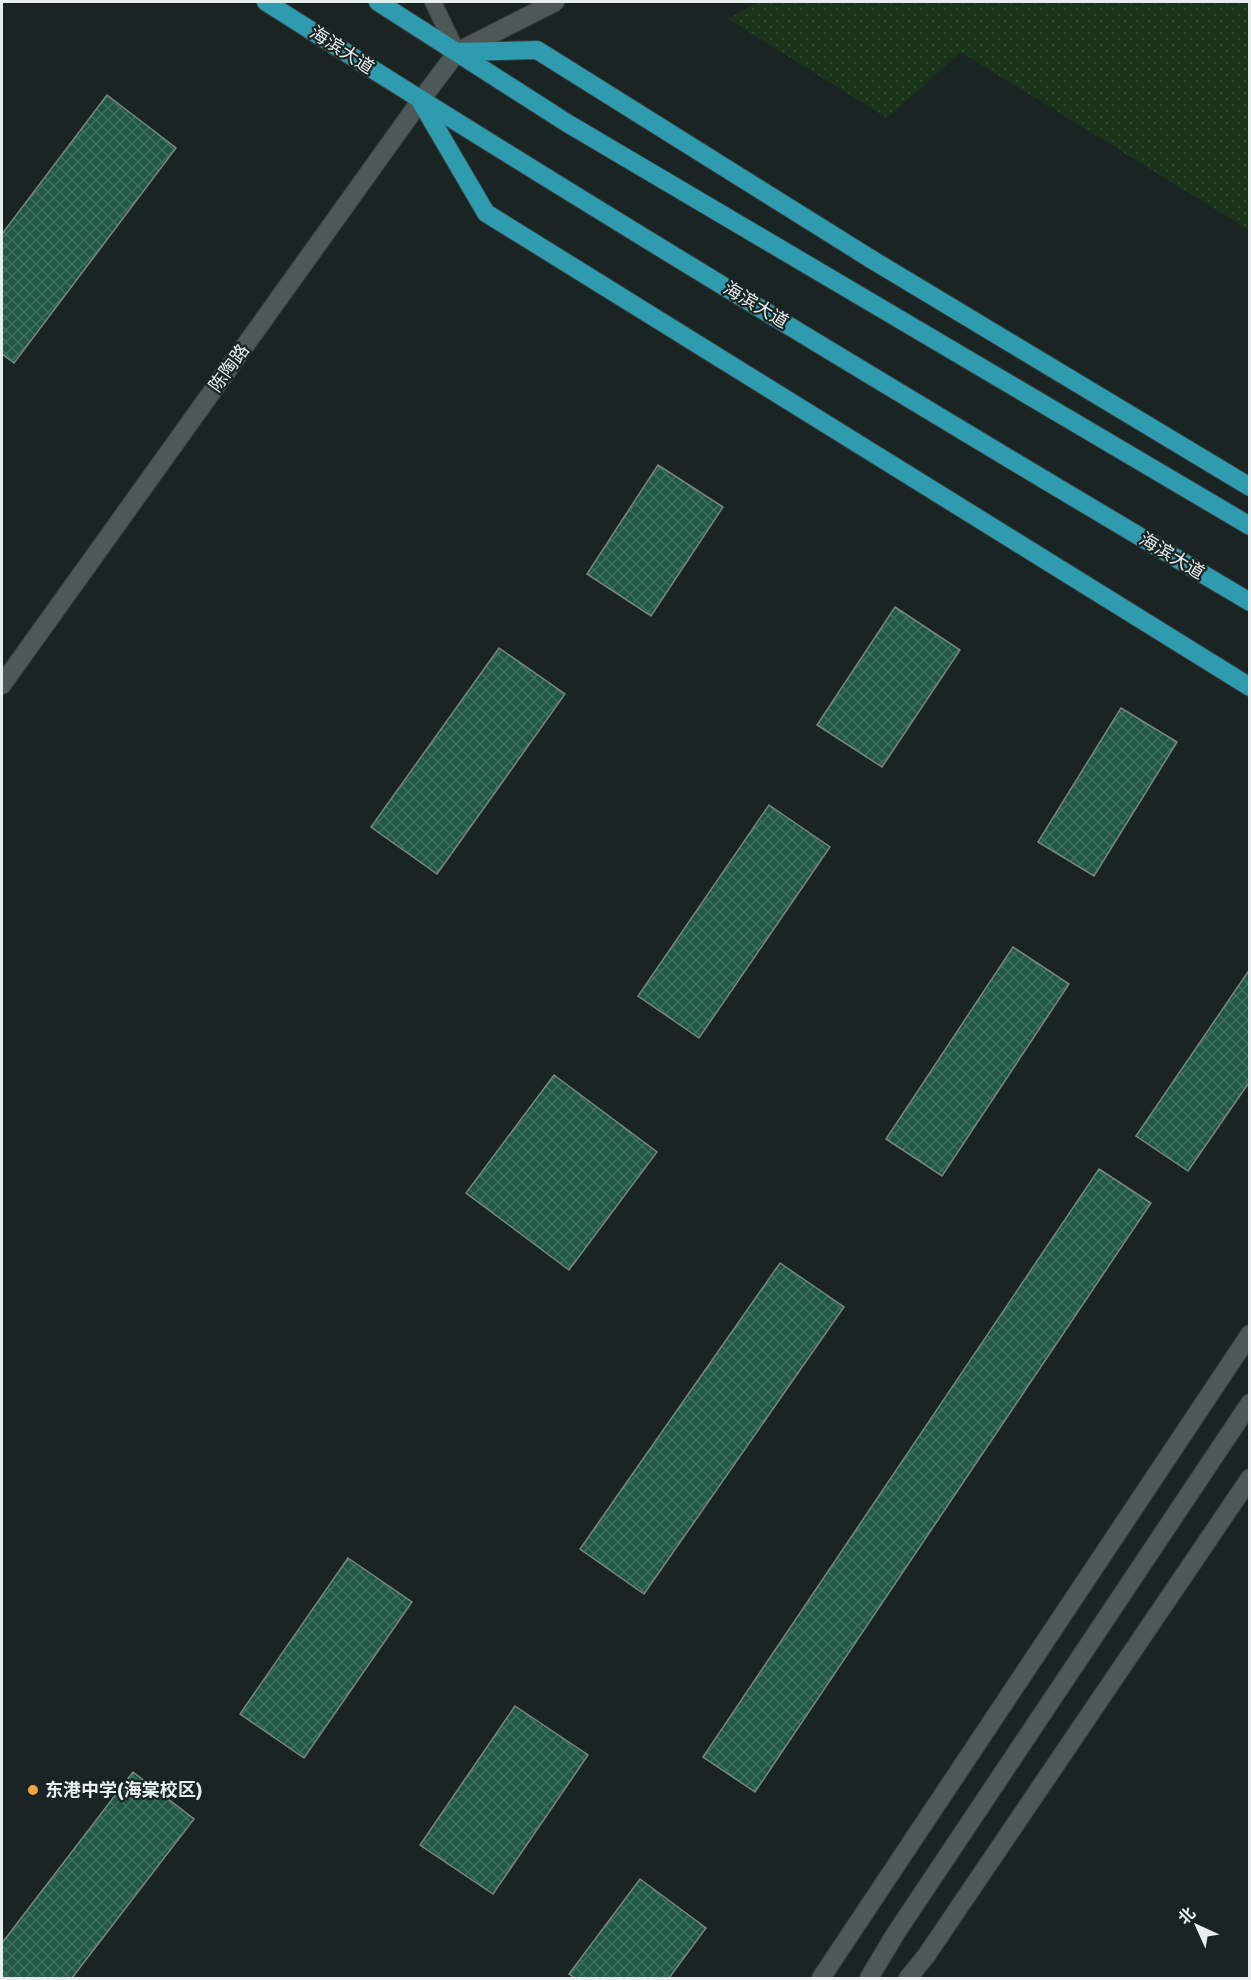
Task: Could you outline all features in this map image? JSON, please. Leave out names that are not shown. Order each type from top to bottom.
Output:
[{"type":"main road","name":"海滨大道","points":[[266,2],[421,100],[1008,458],[1250,602]]},
{"type":"main road","points":[[378,2],[567,123],[1250,526]]},
{"type":"main road","points":[[457,52],[537,50],[872,259],[1250,487]]},
{"type":"main road","points":[[421,100],[486,213],[1250,687]]},
{"type":"street","points":[[457,52],[555,2]]},
{"type":"street","name":"陈陶路","points":[[2,685],[457,52]]},
{"type":"street","points":[[821,1978],[1250,1335]]},
{"type":"street","points":[[869,1978],[896,1933],[1250,1403]]},
{"type":"street","points":[[908,1978],[926,1956],[1250,1478]]},
{"type":"lane","points":[[433,2],[457,52]]},
{"type":"green space","points":[[758,2],[1249,2],[1249,230],[961,52],[887,118],[728,19]]},
{"type":"building","points":[[107,95],[176,148],[14,363],[2,354],[2,234]]},
{"type":"building","points":[[658,465],[723,507],[651,616],[587,574]]},
{"type":"building","points":[[895,607],[960,650],[882,767],[817,725]]},
{"type":"building","points":[[499,648],[565,694],[437,874],[371,827]]},
{"type":"building","points":[[1121,708],[1177,742],[1094,876],[1038,842]]},
{"type":"building","points":[[769,805],[830,847],[699,1038],[638,996]]},
{"type":"building","points":[[1013,947],[1069,984],[942,1176],[886,1139]]},
{"type":"building","points":[[1250,969],[1250,1081],[1188,1171],[1136,1136]]},
{"type":"building","points":[[554,1075],[657,1152],[569,1270],[466,1193]]},
{"type":"building","points":[[1099,1169],[1151,1203],[755,1792],[703,1757]]},
{"type":"building","points":[[780,1263],[844,1307],[644,1594],[580,1549]]},
{"type":"building","points":[[348,1558],[412,1602],[304,1758],[240,1714]]},
{"type":"building","points":[[515,1706],[588,1755],[493,1894],[420,1845]]},
{"type":"building","points":[[133,1772],[194,1819],[72,1978],[2,1978],[2,1943]]},
{"type":"building","points":[[640,1879],[706,1928],[669,1978],[575,1978],[569,1974]]},
{"type":"place","name":"东港中学(海棠校区)","points":[[33,1790]]}]
